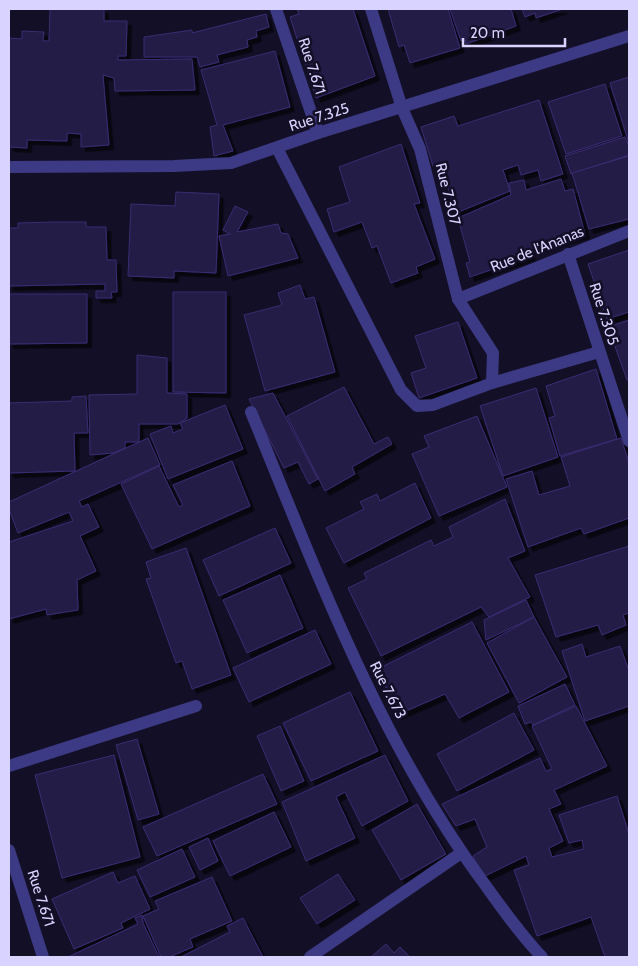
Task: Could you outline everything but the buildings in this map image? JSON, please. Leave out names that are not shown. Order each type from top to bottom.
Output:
[{"type":"street","name":"Rue 7.671","points":[[276,9],[318,133]]},
{"type":"street","name":"Rue 7.307","points":[[371,9],[402,108],[420,148],[458,299],[493,353],[492,383]]},
{"type":"street","name":"Rue 7.325","points":[[9,167],[174,166],[231,162],[629,36]]},
{"type":"street","points":[[277,148],[401,390],[418,406],[433,405],[492,383],[599,352]]},
{"type":"street","name":"Rue de l'Ananas","points":[[458,299],[629,231]]},
{"type":"street","name":"Rue 7.305","points":[[568,254],[629,441]]},
{"type":"street","name":"Rue 7.673","points":[[251,412],[359,669],[414,777],[461,853],[526,940],[542,957]]},
{"type":"street","points":[[9,766],[196,706]]},
{"type":"street","name":"Rue 7.671","points":[[9,850],[43,957]]},
{"type":"street","points":[[310,957],[461,853]]}]
